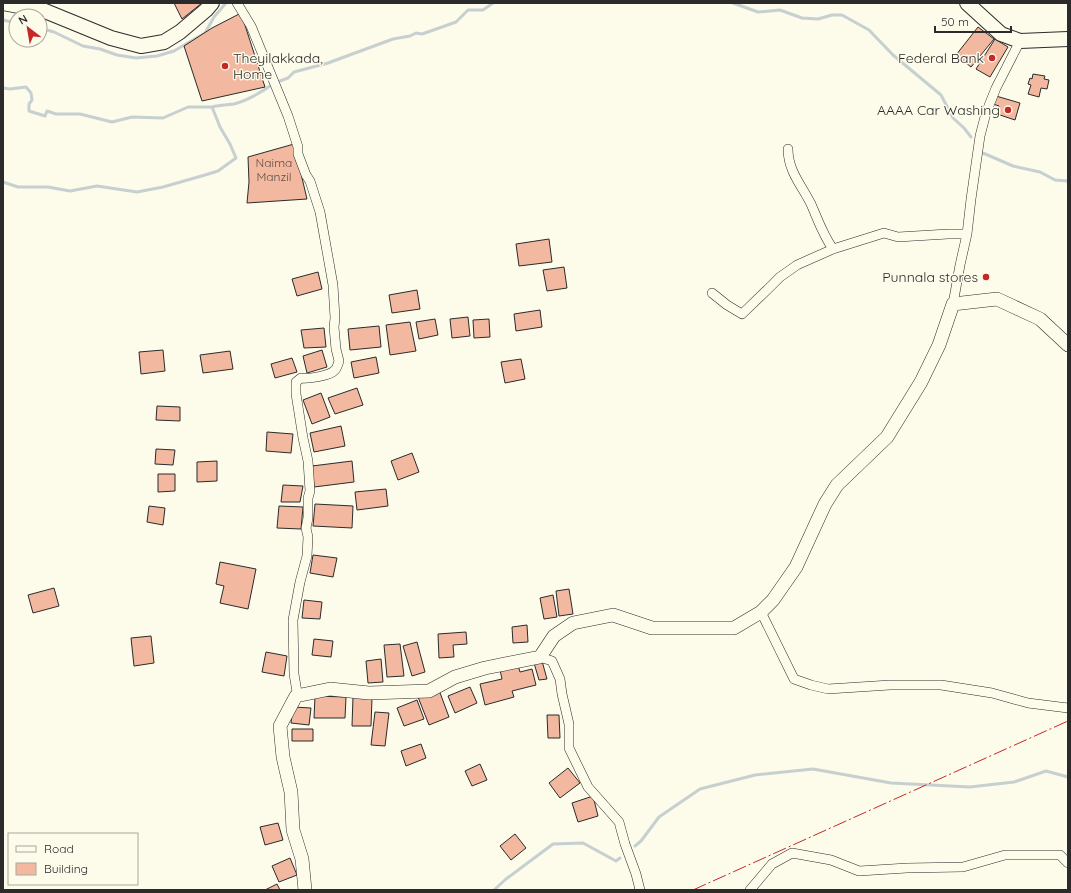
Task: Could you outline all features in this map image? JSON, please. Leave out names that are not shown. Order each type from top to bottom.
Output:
[{"type":"main road","points":[[3,3],[45,11],[111,38],[141,46],[164,42],[180,32],[212,3]]},
{"type":"main road","points":[[967,3],[1001,34],[1020,40],[1068,39]]},
{"type":"main road","points":[[305,890],[302,859],[293,830],[291,792],[283,757],[280,726],[296,696],[330,690],[369,693],[429,691],[455,677],[485,668],[540,657],[554,636],[573,623],[612,615],[652,628],[734,628],[761,612],[773,600],[796,567],[825,504],[837,485],[887,437],[921,382],[939,345],[953,304],[997,299],[1040,319],[1068,345]]},
{"type":"street","points":[[237,3],[251,26],[288,116],[298,147],[298,154],[306,175],[310,181],[320,212],[333,285],[335,318],[334,327],[336,349],[339,361],[334,371],[326,375],[309,379],[301,378],[296,382],[296,394],[308,461],[310,491],[308,498],[308,518],[306,528],[308,537],[307,556],[300,582],[293,620],[294,674],[297,692],[299,695]]},
{"type":"street","points":[[953,304],[967,234],[980,136],[986,112],[996,88],[1020,40]]},
{"type":"street","points":[[788,149],[788,157],[793,172],[821,225],[824,236],[833,249]]},
{"type":"street","points":[[712,293],[726,305],[742,314],[780,277],[796,265],[833,249],[884,233],[898,237],[967,234]]},
{"type":"street","points":[[761,612],[794,679],[811,685],[828,689],[890,684],[941,685],[992,693],[1028,703],[1068,708]]},
{"type":"street","points":[[540,657],[552,661],[560,679],[569,724],[569,748],[588,787],[619,822],[640,890]]},
{"type":"street","points":[[750,890],[772,864],[792,853],[831,860],[858,871],[963,866],[1005,855],[1060,855],[1068,863]]},
{"type":"building","points":[[174,3],[202,3],[182,19]]},
{"type":"building","name":"Theyilakkada, Home","points":[[241,13],[265,87],[202,101],[184,46],[212,28]]},
{"type":"building","points":[[978,27],[994,39],[971,67],[956,55]]},
{"type":"building","name":"Federal Bank","points":[[995,39],[1008,47],[990,77],[976,69]]},
{"type":"building","points":[[1033,74],[1045,76],[1044,79],[1049,80],[1047,89],[1041,88],[1039,97],[1028,94],[1031,85],[1028,84],[1030,78],[1032,79]]},
{"type":"building","name":"AAAA Car Washing","points":[[996,96],[1020,103],[1015,120],[997,114],[999,106],[993,104]]},
{"type":"building","points":[[294,144],[307,199],[247,203],[249,182],[248,157]]},
{"type":"building","points":[[549,239],[552,262],[519,266],[516,244]]},
{"type":"building","points":[[564,267],[567,288],[547,291],[543,270]]},
{"type":"building","points":[[318,272],[322,289],[297,296],[292,279]]},
{"type":"building","points":[[417,290],[420,309],[392,313],[389,295]]},
{"type":"building","points":[[540,310],[542,327],[516,331],[514,314]]},
{"type":"building","points":[[468,317],[470,336],[452,338],[450,319]]},
{"type":"building","points":[[435,319],[438,335],[419,339],[416,322]]},
{"type":"building","points":[[489,319],[490,337],[474,338],[473,320]]},
{"type":"building","points":[[410,322],[416,351],[390,355],[386,325]]},
{"type":"building","points":[[379,326],[381,347],[350,350],[348,329]]},
{"type":"building","points":[[324,328],[326,347],[304,348],[301,330]]},
{"type":"building","points":[[163,350],[165,371],[141,374],[139,352]]},
{"type":"building","points":[[322,350],[327,367],[307,373],[303,356]]},
{"type":"building","points":[[230,351],[233,369],[203,373],[200,355]]},
{"type":"building","points":[[376,357],[379,373],[354,378],[351,362]]},
{"type":"building","points":[[292,358],[297,372],[275,378],[271,364]]},
{"type":"building","points":[[521,359],[525,379],[505,383],[501,362]]},
{"type":"building","points":[[357,388],[363,405],[335,414],[328,398]]},
{"type":"building","points":[[321,393],[330,417],[312,424],[303,400]]},
{"type":"building","points":[[157,406],[180,407],[180,421],[156,420]]},
{"type":"building","points":[[341,426],[345,446],[314,452],[310,433]]},
{"type":"building","points":[[267,432],[293,434],[291,453],[266,451]]},
{"type":"building","points":[[156,449],[175,450],[173,465],[155,464]]},
{"type":"building","points":[[412,453],[419,472],[398,480],[391,461]]},
{"type":"building","points":[[217,461],[217,481],[197,482],[197,462]]},
{"type":"building","points":[[352,461],[354,482],[314,487],[312,466]]},
{"type":"building","points":[[158,474],[175,474],[175,491],[158,492]]},
{"type":"building","points":[[283,485],[303,486],[300,502],[281,502]]},
{"type":"building","points":[[386,489],[388,506],[357,510],[355,492]]},
{"type":"building","points":[[315,504],[353,506],[352,528],[313,526]]},
{"type":"building","points":[[149,506],[165,508],[163,525],[147,522]]},
{"type":"building","points":[[279,506],[303,507],[301,529],[277,528]]},
{"type":"building","points":[[313,555],[337,558],[333,577],[310,573]]},
{"type":"building","points":[[220,562],[256,569],[248,609],[220,603],[224,586],[216,584]]},
{"type":"building","points":[[54,588],[59,606],[33,613],[28,595]]},
{"type":"building","points":[[569,589],[573,614],[559,616],[556,591]]},
{"type":"building","points":[[553,595],[557,617],[544,619],[540,598]]},
{"type":"building","points":[[304,600],[322,602],[320,619],[302,618]]},
{"type":"building","points":[[527,625],[528,642],[513,643],[512,627]]},
{"type":"building","points":[[466,632],[467,644],[453,645],[454,657],[439,658],[438,634]]},
{"type":"building","points":[[151,636],[154,663],[134,666],[131,638]]},
{"type":"building","points":[[314,639],[333,641],[331,657],[312,655]]},
{"type":"building","points":[[417,642],[425,672],[412,676],[403,646]]},
{"type":"building","points":[[400,644],[404,676],[387,677],[384,645]]},
{"type":"building","points":[[266,652],[287,656],[284,676],[262,672]]},
{"type":"building","points":[[381,659],[383,682],[368,683],[366,661]]},
{"type":"building","points":[[542,661],[547,679],[539,680],[534,663]]},
{"type":"building","points":[[518,665],[520,672],[532,669],[536,685],[512,691],[514,697],[485,705],[480,684],[502,679],[500,670]]},
{"type":"building","points":[[470,687],[477,703],[455,713],[448,696]]},
{"type":"building","points":[[439,690],[449,717],[429,725],[418,697]]},
{"type":"building","points":[[315,696],[346,697],[345,718],[314,718]]},
{"type":"building","points":[[353,697],[372,698],[371,726],[352,726]]},
{"type":"building","points":[[417,700],[424,719],[404,726],[397,708]]},
{"type":"building","points":[[293,707],[311,708],[309,725],[291,723]]},
{"type":"building","points":[[375,712],[389,713],[385,746],[371,745]]},
{"type":"building","points":[[547,715],[559,715],[560,738],[548,738]]},
{"type":"building","points":[[292,729],[313,729],[313,741],[292,741]]},
{"type":"building","points":[[421,744],[426,758],[406,766],[401,751]]},
{"type":"building","points":[[480,764],[487,780],[472,786],[465,771]]},
{"type":"building","points":[[568,768],[580,783],[560,798],[549,783]]},
{"type":"building","points":[[593,796],[598,816],[578,822],[572,803]]},
{"type":"building","points":[[278,823],[283,840],[265,845],[260,827]]},
{"type":"building","points":[[515,834],[526,848],[511,860],[500,846]]},
{"type":"building","points":[[290,858],[297,875],[279,882],[272,866]]},
{"type":"building","points":[[277,884],[280,890],[265,890]]},
{"type":"waterway","points":[[48,30],[83,46],[100,49],[117,55],[136,58],[157,56],[174,51],[205,33],[214,17],[226,3]]},
{"type":"waterway","points":[[280,81],[288,78],[294,72],[328,63],[393,39],[410,36],[416,33],[422,34],[456,22],[468,10],[483,10],[493,3]]},
{"type":"waterway","points":[[733,3],[758,12],[780,10],[802,18],[818,19],[832,15],[842,15],[869,30],[893,55],[941,95],[953,118],[971,137]]},
{"type":"waterway","points":[[3,20],[8,21]]},
{"type":"waterway","points":[[3,182],[18,187],[48,187],[70,191],[97,186],[137,192],[163,187],[218,171],[236,158],[220,127],[212,107],[239,103],[254,96],[273,84]]},
{"type":"waterway","points":[[3,88],[10,89],[26,87],[31,93],[32,100],[29,104],[29,111],[45,116],[47,111],[56,114],[80,114],[112,122],[132,117],[163,118],[188,107],[212,107]]},
{"type":"waterway","points":[[983,153],[1013,166],[1040,172],[1055,180],[1068,181]]},
{"type":"waterway","points":[[635,846],[641,841],[659,817],[700,789],[755,775],[813,769],[891,783],[970,787],[1014,782],[1046,771],[1068,777]]},
{"type":"waterway","points":[[494,890],[506,879],[553,844],[583,843],[616,861],[620,858]]},
{"type":"power","points":[[693,890],[1068,721]]},
{"type":"place","name":"Federal Bank","points":[[992,58]]},
{"type":"place","name":"Theyilakkada, Home","points":[[225,66]]},
{"type":"place","name":"AAAA Car Washing","points":[[1008,110]]},
{"type":"place","name":"Punnala stores","points":[[986,277]]}]
